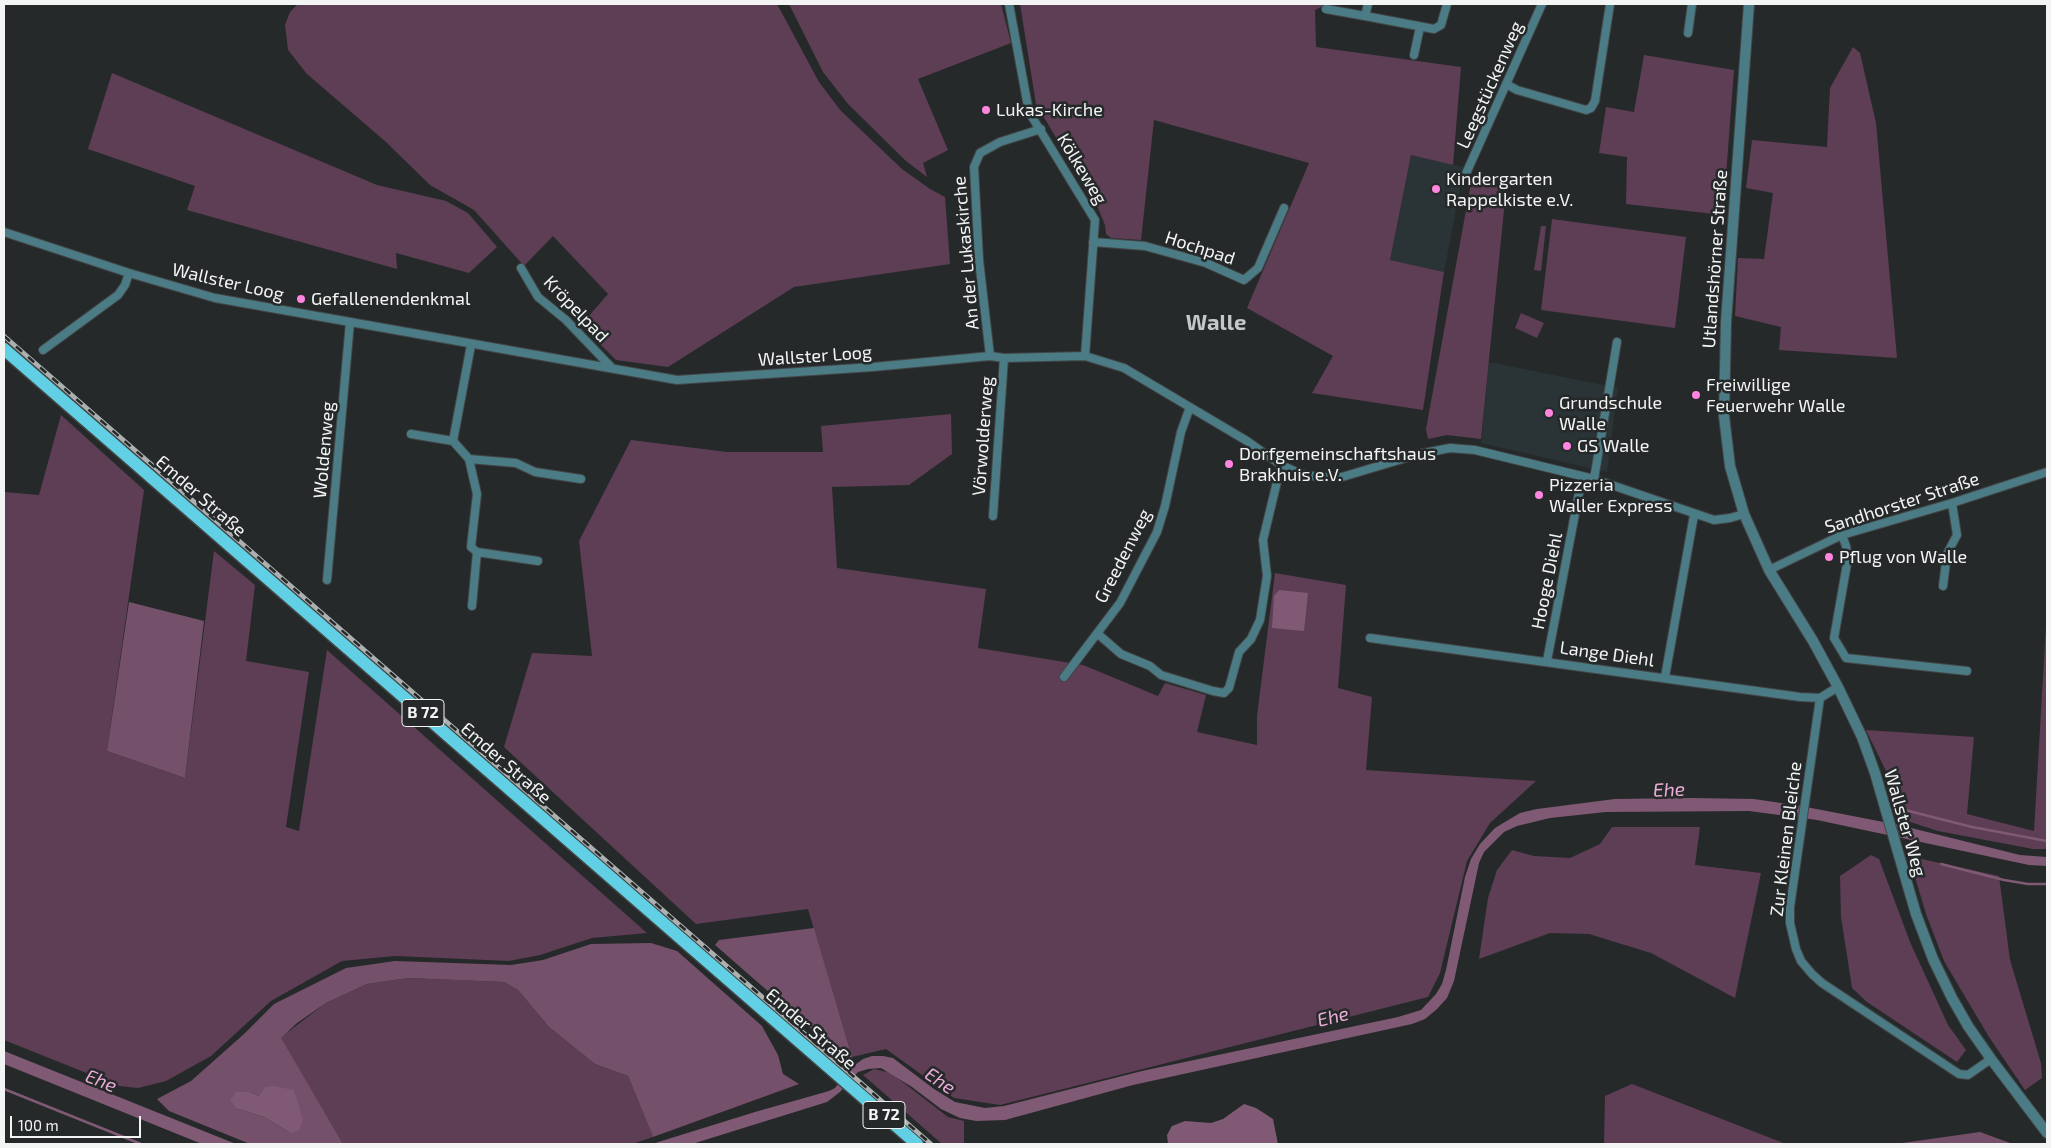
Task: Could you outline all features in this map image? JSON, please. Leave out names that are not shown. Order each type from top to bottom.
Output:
[{"type":"main road","name":"Emder Straße","points":[[4,349],[917,1144]]},
{"type":"street","name":"Kölkeweg","points":[[1009,4],[1029,112],[1095,220],[1085,356]]},
{"type":"street","points":[[1365,16],[1368,4]]},
{"type":"street","points":[[1326,9],[1420,27],[1438,28],[1447,4]]},
{"type":"street","name":"Leegstückenweg","points":[[1464,178],[1542,4]]},
{"type":"street","points":[[1506,84],[1517,90],[1586,110],[1591,108],[1595,101],[1610,4]]},
{"type":"street","points":[[1688,33],[1692,4]]},
{"type":"street","name":"Utlandshörner Straße","points":[[1744,514],[1730,466],[1726,441],[1724,373],[1729,264],[1749,4]]},
{"type":"street","points":[[1414,55],[1420,27]]},
{"type":"street","name":"An der Lukaskirche","points":[[990,356],[979,260],[974,167],[980,153],[1000,142],[1041,129]]},
{"type":"street","name":"Hochpad","points":[[1093,242],[1145,246],[1206,263],[1244,280],[1258,268],[1284,208]]},
{"type":"street","name":"Wallster Loog","points":[[4,232],[128,273],[215,298],[471,345],[677,380],[873,367],[990,356],[1004,358],[1085,356],[1124,368],[1247,441],[1281,464],[1301,474],[1319,477],[1342,477],[1412,455],[1450,448],[1475,450],[1594,479],[1694,515],[1714,520],[1744,514]]},
{"type":"street","name":"Kröpelpad","points":[[521,268],[538,297],[566,320],[612,368]]},
{"type":"street","points":[[43,350],[118,295],[125,285],[128,273]]},
{"type":"street","name":"Woldenweg","points":[[328,580],[350,322]]},
{"type":"street","points":[[1594,479],[1617,342]]},
{"type":"street","points":[[453,441],[471,345]]},
{"type":"street","name":"Vörwolderweg","points":[[993,516],[1004,358]]},
{"type":"street","name":"Greedenweg","points":[[1064,677],[1120,603],[1157,532],[1165,506],[1181,432],[1190,407]]},
{"type":"street","points":[[411,434],[453,441],[469,459],[477,494],[470,547],[477,552],[538,561]]},
{"type":"street","points":[[469,459],[516,463],[535,472],[581,479]]},
{"type":"street","points":[[1098,634],[1121,654],[1150,666],[1161,675],[1224,693],[1229,688],[1239,652],[1251,638],[1260,620],[1267,576],[1263,540],[1281,464]]},
{"type":"street","name":"Sandhorster Straße","points":[[1769,570],[1842,535],[1952,503],[2047,472]]},
{"type":"street","name":"Hooge Diehl","points":[[1547,661],[1582,477]]},
{"type":"street","points":[[1943,586],[1947,554],[1957,535],[1952,503]]},
{"type":"street","name":"Wallster Weg","points":[[1744,514],[1769,570],[1814,641],[1862,737],[1916,914],[1933,959],[1952,998],[1991,1059],[2047,1133]]},
{"type":"street","points":[[1664,677],[1694,515]]},
{"type":"street","points":[[1842,535],[1848,558],[1834,638],[1846,658],[1967,671]]},
{"type":"street","points":[[472,606],[477,552]]},
{"type":"street","name":"Lange Diehl","points":[[1370,638],[1820,698]]},
{"type":"street","points":[[1820,698],[1838,687]]},
{"type":"street","name":"Zur Kleinen Bleiche","points":[[1820,698],[1790,907],[1790,923],[1796,949],[1801,960],[1822,983],[1960,1074],[1968,1075],[1991,1059]]},
{"type":"shaded area","points":[[298,4],[777,4],[819,82],[841,111],[902,169],[945,197],[950,264],[794,287],[668,367],[616,360],[581,325],[608,294],[553,236],[524,266],[474,210],[430,185],[386,142],[307,74],[288,50],[285,25],[290,12]]},
{"type":"shaded area","points":[[789,4],[1001,4],[1011,43],[918,79],[948,150],[923,163],[927,177],[906,161],[848,104],[823,72]]},
{"type":"shaded area","points":[[1020,4],[1327,4],[1315,10],[1316,47],[1461,67],[1453,165],[1411,155],[1390,260],[1444,272],[1423,410],[1312,393],[1333,356],[1247,308],[1309,163],[1154,120],[1141,240],[1111,238],[1106,234],[1105,225],[1098,208],[1036,104]]},
{"type":"shaded area","points":[[1853,47],[1860,53],[1876,123],[1897,358],[1779,350],[1781,327],[1735,316],[1738,258],[1764,259],[1773,193],[1746,188],[1752,140],[1827,147],[1830,88]]},
{"type":"shaded area","points":[[1644,55],[1734,70],[1723,215],[1626,204],[1627,157],[1599,153],[1606,107],[1634,112]]},
{"type":"shaded area","points":[[112,73],[377,185],[446,201],[468,213],[497,247],[469,273],[396,253],[397,269],[187,210],[195,186],[88,149]]},
{"type":"shaded area","points":[[1411,155],[1464,167],[1444,272],[1390,260]]},
{"type":"shaded area","points":[[1476,179],[1506,190],[1481,439],[1447,435],[1428,439],[1426,429],[1471,183]]},
{"type":"shaded area","points":[[1552,219],[1686,237],[1675,328],[1541,310]]},
{"type":"shaded area","points":[[1541,226],[1546,226],[1541,271],[1534,270]]},
{"type":"shaded area","points":[[1521,313],[1544,323],[1537,338],[1515,328]]},
{"type":"shaded area","name":"Grundschule Walle","points":[[1489,362],[1618,388],[1607,472],[1481,443]]},
{"type":"shaded area","points":[[951,414],[952,454],[909,485],[832,487],[837,568],[986,589],[978,648],[1083,665],[1158,696],[1165,683],[1206,695],[1197,732],[1257,745],[1257,716],[1275,573],[1346,585],[1338,688],[1372,697],[1366,770],[1536,781],[1490,823],[1467,861],[1440,973],[1428,997],[1000,1105],[954,1098],[886,1049],[852,1057],[808,909],[696,924],[504,747],[532,653],[592,656],[579,541],[631,440],[727,452],[823,452],[821,426]]},
{"type":"shaded area","points":[[61,415],[144,490],[107,751],[185,778],[214,551],[255,585],[246,661],[309,672],[286,827],[299,831],[327,650],[647,933],[592,938],[540,955],[509,961],[395,956],[342,961],[271,1001],[211,1056],[166,1081],[138,1088],[119,1086],[4,1040],[4,492],[39,495]]},
{"type":"shaded area","points":[[1279,590],[1308,593],[1304,631],[1272,628],[1274,596]]},
{"type":"shaded area","points":[[129,602],[204,621],[185,778],[107,751]]},
{"type":"shaded area","points":[[2047,609],[2047,849],[2033,849],[1938,831],[1898,818],[1886,771],[1866,730],[1974,737],[1967,814],[2034,831]]},
{"type":"shaded area","points":[[1615,799],[1754,799],[1801,806],[1899,825],[2020,855],[2047,857],[2047,866],[2029,865],[1817,820],[1749,811],[1606,812],[1550,818],[1517,826],[1504,832],[1484,852],[1479,863],[1454,981],[1447,998],[1425,1019],[1412,1024],[1133,1085],[1005,1120],[976,1121],[960,1118],[941,1109],[912,1087],[881,1068],[868,1069],[858,1072],[840,1092],[827,1102],[692,1144],[652,1144],[829,1091],[835,1088],[852,1067],[863,1059],[872,1056],[893,1058],[934,1089],[955,1102],[985,1108],[1004,1106],[1142,1071],[1398,1017],[1421,1010],[1436,994],[1442,984],[1465,877],[1471,859],[1480,844],[1495,828],[1520,813],[1537,809]]},
{"type":"shaded area","points":[[1612,827],[1700,827],[1695,865],[1761,873],[1735,998],[1651,953],[1589,934],[1550,933],[1479,959],[1488,898],[1497,870],[1512,850],[1534,856],[1570,858],[1600,844]]},
{"type":"shaded area","points":[[1871,855],[1879,859],[1910,942],[1948,1025],[1966,1050],[1957,1062],[1867,1002],[1852,988],[1841,917],[1840,876]]},
{"type":"shaded area","points":[[1917,858],[1999,876],[2010,960],[2041,1063],[2042,1078],[2025,1090],[1989,1037],[1944,961],[1926,914],[1912,865]]},
{"type":"shaded area","points":[[814,928],[852,1057],[848,1061],[715,945],[719,940]]},
{"type":"shaded area","points":[[651,943],[677,951],[762,1026],[778,1055],[783,1074],[799,1084],[653,1137],[628,1076],[595,1064],[549,1027],[518,990],[504,982],[408,978],[367,984],[326,1003],[297,1023],[281,1038],[343,1144],[250,1144],[169,1111],[157,1099],[191,1081],[244,1034],[274,1004],[346,968],[395,961],[511,965],[543,960],[591,944]],"holes":[[[250,1092],[259,1096],[290,1133],[264,1117],[238,1109]]]},
{"type":"shaded area","points":[[408,978],[504,982],[518,990],[549,1027],[595,1064],[628,1076],[653,1137],[632,1144],[343,1144],[280,1038],[326,1003],[367,984]]},
{"type":"shaded area","points":[[4,1051],[236,1144],[202,1144],[4,1064]]},
{"type":"shaded area","points":[[874,1069],[891,1073],[948,1117],[964,1121],[964,1144],[942,1144],[863,1075]]},
{"type":"shaded area","points":[[1632,1084],[1786,1144],[1604,1144],[1605,1096]]},
{"type":"shaded area","points":[[273,1086],[294,1090],[303,1120],[299,1131],[290,1133],[264,1117],[238,1109],[230,1101],[236,1092],[250,1092],[259,1096],[265,1087]]},
{"type":"shaded area","points":[[1244,1104],[1256,1108],[1273,1119],[1278,1144],[1168,1144],[1167,1135],[1172,1126],[1185,1121],[1211,1123],[1223,1119]]},
{"type":"shaded area","points":[[1980,1132],[2013,1144],[1895,1144]]},
{"type":"waterway","points":[[1901,809],[1972,827],[2047,841]]},
{"type":"waterway","points":[[1941,864],[2004,880],[2028,884],[2047,884]]},
{"type":"waterway","points":[[4,1089],[141,1144]]},
{"type":"railway","points":[[4,336],[931,1144]]},
{"type":"place","name":"Lukas-Kirche","points":[[986,110]]},
{"type":"place","name":"Kindergarten Rappelkiste e.V.","points":[[1436,189]]},
{"type":"place","name":"Gefallenendenkmal","points":[[301,299]]},
{"type":"place","name":"Freiwillige Feuerwehr Walle","points":[[1696,395]]},
{"type":"place","name":"Grundschule Walle","points":[[1549,413]]},
{"type":"place","name":"GS Walle","points":[[1567,446]]},
{"type":"place","name":"Dorfgemeinschaftshaus Brakhuis e.V.","points":[[1229,464]]},
{"type":"place","name":"Pizzeria Waller Express","points":[[1539,495]]},
{"type":"place","name":"Pflug von Walle","points":[[1829,557]]},
{"type":"district","name":"Walle","points":[[1216,323]]},
{"type":"water label","name":"Ehe","points":[[1669,790]]},
{"type":"water label","name":"Ehe","points":[[1333,1017]]},
{"type":"water label","name":"Ehe","points":[[101,1081]]},
{"type":"water label","name":"Ehe","points":[[940,1081]]}]
